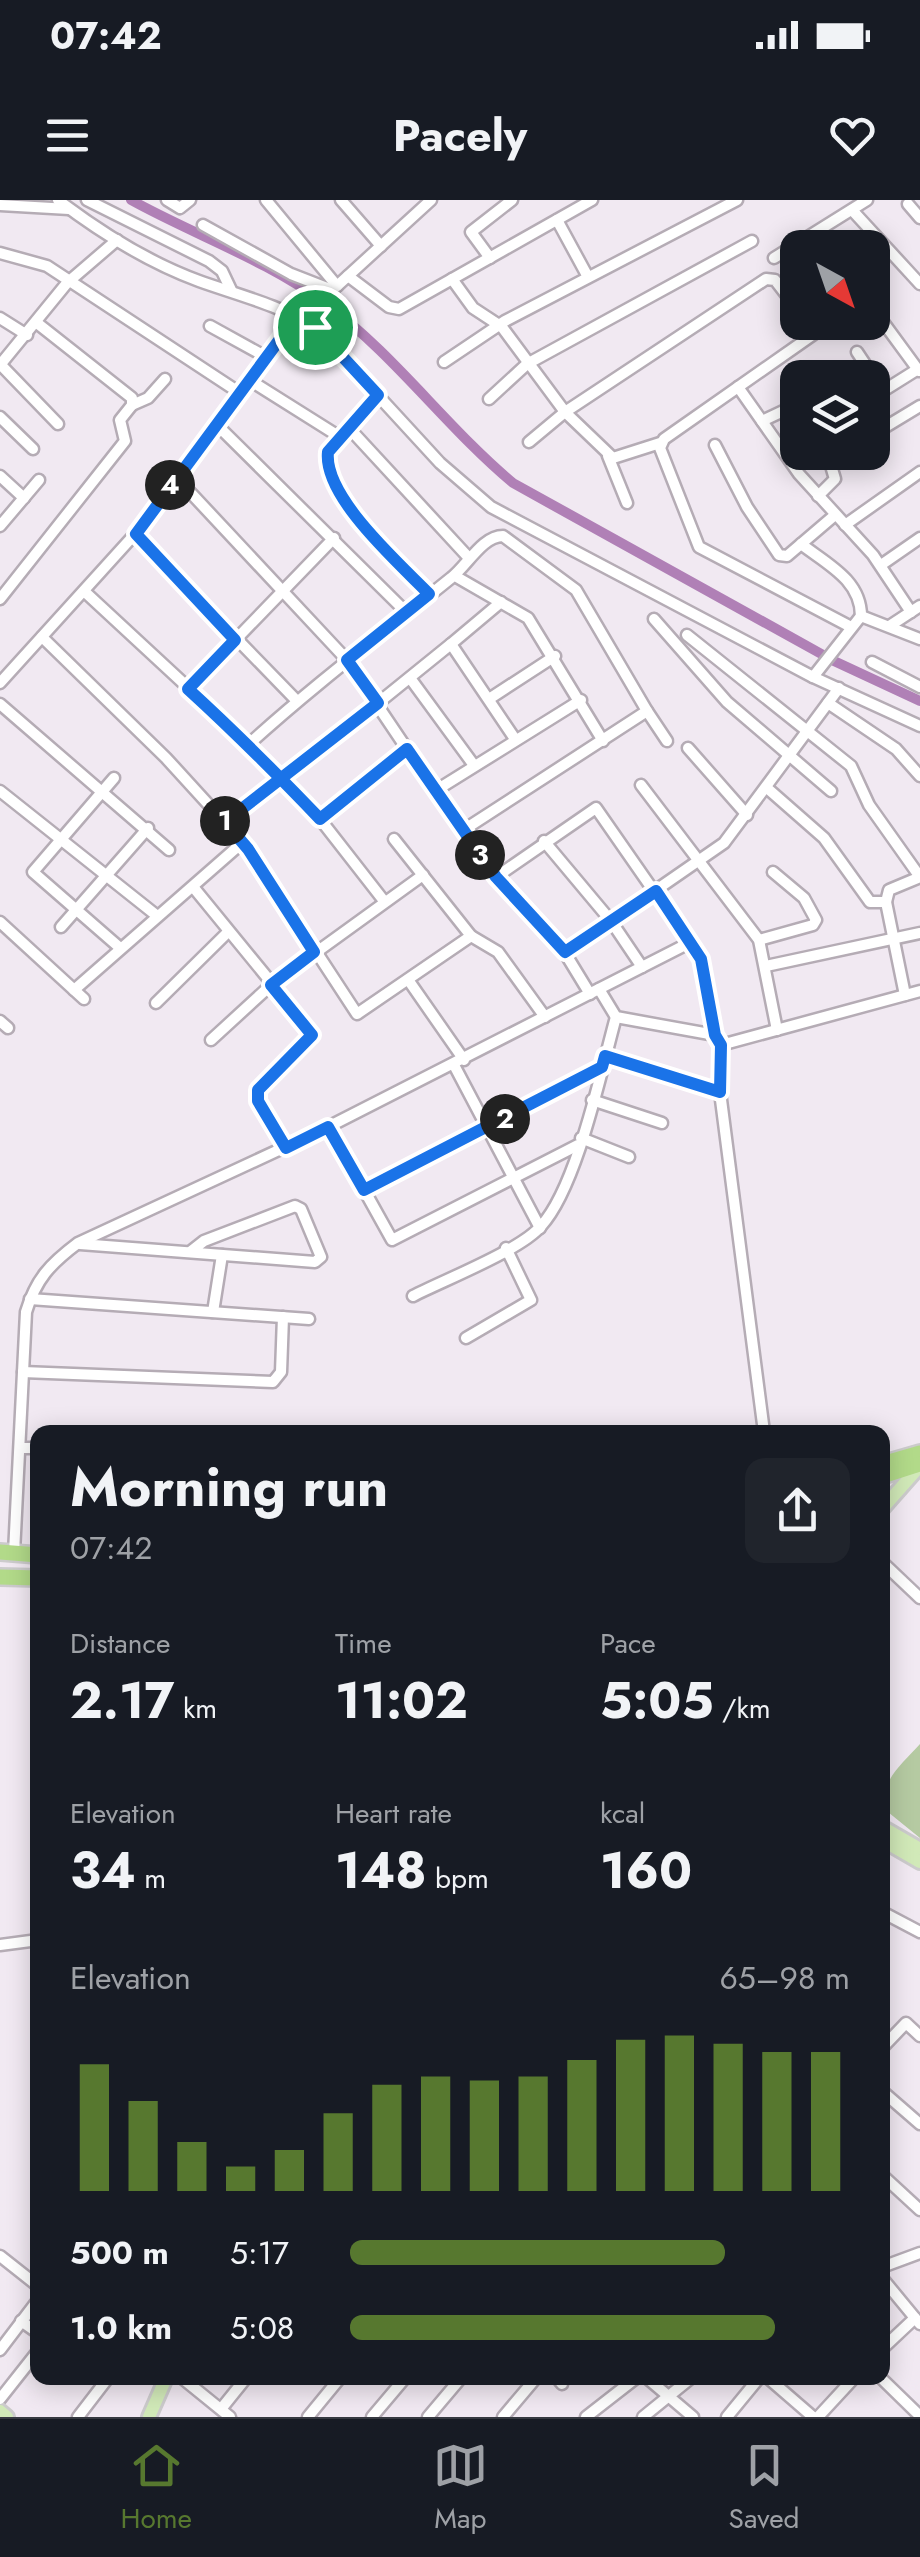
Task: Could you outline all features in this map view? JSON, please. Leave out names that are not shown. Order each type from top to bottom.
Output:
[{"type":"highway","points":[[890,1462],[920,1453]]},
{"type":"highway","points":[[890,1474],[920,1465]]},
{"type":"highway","points":[[0,1577],[30,1578]]},
{"type":"main road","points":[[890,1500],[920,1465]]},
{"type":"main road","points":[[890,1831],[920,1848]]},
{"type":"main road","points":[[890,1845],[920,1862]]},
{"type":"main road","points":[[149,2417],[163,2385]]},
{"type":"main road","points":[[0,2411],[7,2417]]},
{"type":"street","points":[[58,200],[117,240],[197,280],[297,316],[315,327],[440,463],[491,506],[816,673],[838,688],[920,726]]},
{"type":"street","points":[[87,200],[210,261],[222,271],[231,290]]},
{"type":"street","points":[[167,200],[180,208],[190,200]]},
{"type":"street","points":[[266,200],[332,290]]},
{"type":"street","points":[[342,200],[381,246]]},
{"type":"street","points":[[0,684],[136,534],[175,476],[251,382],[297,316],[332,290],[430,200]]},
{"type":"street","points":[[490,258],[470,232],[512,200]]},
{"type":"street","points":[[348,276],[394,309],[592,200]]},
{"type":"street","points":[[444,362],[499,324],[736,200]]},
{"type":"street","points":[[0,204],[70,210]]},
{"type":"street","points":[[774,258],[818,239],[859,204],[920,284]]},
{"type":"street","points":[[908,204],[920,218]]},
{"type":"street","points":[[558,220],[588,277]]},
{"type":"street","points":[[202,225],[291,274],[332,290]]},
{"type":"street","points":[[58,424],[0,365],[71,280],[117,240]]},
{"type":"street","points":[[489,399],[527,364],[752,241]]},
{"type":"street","points":[[0,252],[47,266],[71,280],[240,393]]},
{"type":"street","points":[[452,279],[473,308],[499,324],[565,412],[608,456],[627,503]]},
{"type":"street","points":[[529,442],[565,412],[766,279],[775,280],[780,287]]},
{"type":"street","points":[[0,318],[28,336]]},
{"type":"street","points":[[37,323],[132,398],[132,405]]},
{"type":"street","points":[[210,326],[268,358]]},
{"type":"street","points":[[857,352],[883,391],[919,370],[890,331]]},
{"type":"street","points":[[608,456],[660,443],[805,340]]},
{"type":"street","points":[[0,599],[124,441],[120,420],[132,405],[148,398],[165,379]]},
{"type":"street","points":[[251,382],[344,432],[469,558]]},
{"type":"street","points":[[738,387],[818,496],[916,609],[891,625]]},
{"type":"street","points":[[378,395],[328,452],[328,464],[362,525],[429,594]]},
{"type":"street","points":[[890,424],[920,406]]},
{"type":"street","points":[[762,421],[780,412]]},
{"type":"street","points":[[0,417],[33,450]]},
{"type":"street","points":[[217,425],[405,611]]},
{"type":"street","points":[[660,443],[690,535],[699,547],[850,628]]},
{"type":"street","points":[[715,445],[747,507],[779,555],[788,556],[835,514]]},
{"type":"street","points":[[818,496],[836,479],[833,470]]},
{"type":"street","points":[[845,525],[920,472]]},
{"type":"street","points":[[0,476],[24,498]]},
{"type":"street","points":[[175,476],[347,660],[496,877],[565,952],[616,1017],[718,1040],[778,1030],[920,991]]},
{"type":"street","points":[[0,526],[39,480]]},
{"type":"street","points":[[136,534],[297,701]]},
{"type":"street","points":[[249,744],[405,611],[455,576],[469,558],[496,536],[503,536],[576,590],[667,741]]},
{"type":"street","points":[[188,689],[334,538]]},
{"type":"street","points":[[881,565],[920,538]]},
{"type":"street","points":[[802,544],[852,585],[861,603],[861,616],[816,673]]},
{"type":"street","points":[[455,576],[528,618],[555,656],[603,741]]},
{"type":"street","points":[[85,592],[249,744],[320,819],[384,901]]},
{"type":"street","points":[[225,822],[283,780],[501,602]]},
{"type":"street","points":[[861,616],[920,639]]},
{"type":"street","points":[[654,619],[726,702],[831,791]]},
{"type":"street","points":[[687,635],[747,679],[856,772],[869,806],[920,877],[889,890],[886,902],[904,995]]},
{"type":"street","points":[[42,637],[243,842],[358,1014],[470,936]]},
{"type":"street","points":[[451,644],[515,739]]},
{"type":"street","points":[[489,699],[555,656]]},
{"type":"street","points":[[872,662],[920,687]]},
{"type":"street","points":[[410,678],[472,764]]},
{"type":"street","points":[[565,952],[724,844],[838,688]]},
{"type":"street","points":[[435,791],[472,764],[581,700]]},
{"type":"street","points":[[0,704],[169,850]]},
{"type":"street","points":[[828,704],[896,749],[920,776]]},
{"type":"street","points":[[462,831],[647,710]]},
{"type":"street","points":[[688,748],[747,815]]},
{"type":"street","points":[[320,819],[407,749]]},
{"type":"street","points":[[114,778],[33,872],[119,947]]},
{"type":"street","points":[[641,784],[697,864],[759,940],[778,1030]]},
{"type":"street","points":[[767,788],[824,838],[870,902],[886,902]]},
{"type":"street","points":[[1,793],[156,915]]},
{"type":"street","points":[[496,877],[592,808],[598,809],[701,959],[718,1040],[720,1092],[763,1425]]},
{"type":"street","points":[[61,927],[148,828]]},
{"type":"street","points":[[394,839],[470,936],[498,952],[546,1017]]},
{"type":"street","points":[[544,841],[611,921],[642,967]]},
{"type":"street","points":[[74,990],[243,842]]},
{"type":"street","points":[[759,940],[812,925],[816,920],[804,898],[773,872]]},
{"type":"street","points":[[211,1040],[271,985],[423,875]]},
{"type":"street","points":[[194,888],[312,1035],[256,1095],[286,1148]]},
{"type":"street","points":[[0,922],[84,999]]},
{"type":"street","points":[[156,1003],[228,932]]},
{"type":"street","points":[[766,966],[920,933]]},
{"type":"street","points":[[7,1552],[20,1448],[30,1298],[48,1265],[78,1244],[286,1148],[691,942]]},
{"type":"street","points":[[408,981],[459,1062],[486,1128],[540,1228]]},
{"type":"street","points":[[413,1296],[540,1228],[560,1195],[580,1141],[616,1017]]},
{"type":"street","points":[[364,1190],[604,1062],[720,1092]]},
{"type":"street","points":[[592,1100],[662,1122]]},
{"type":"street","points":[[328,1127],[395,1240],[580,1141],[628,1156]]},
{"type":"street","points":[[78,1244],[316,1262],[321,1257],[301,1208],[295,1206],[204,1241],[190,1252]]},
{"type":"street","points":[[466,1338],[531,1300],[506,1248]]},
{"type":"street","points":[[214,1312],[222,1255]]},
{"type":"street","points":[[30,1298],[309,1319]]},
{"type":"street","points":[[24,1372],[272,1382],[281,1372],[283,1317]]},
{"type":"street","points":[[20,1448],[30,1448]]},
{"type":"street","points":[[890,1570],[920,1598]]},
{"type":"street","points":[[890,1916],[920,1932]]},
{"type":"street","points":[[0,1944],[30,1941]]},
{"type":"street","points":[[890,2040],[906,2023],[920,2036]]},
{"type":"street","points":[[890,2098],[920,2124]]},
{"type":"street","points":[[890,2183],[920,2210]]},
{"type":"street","points":[[890,2265],[920,2253]]},
{"type":"street","points":[[0,2256],[30,2280]]},
{"type":"street","points":[[890,2287],[917,2317],[890,2342]]},
{"type":"street","points":[[2,2345],[30,2309]]},
{"type":"street","points":[[20,2321],[30,2328]]},
{"type":"street","points":[[0,2399],[30,2361]]},
{"type":"street","points":[[78,2417],[99,2385]]},
{"type":"street","points":[[191,2385],[227,2415],[242,2385]]},
{"type":"street","points":[[308,2417],[334,2385]]},
{"type":"street","points":[[372,2417],[399,2385]]},
{"type":"street","points":[[428,2417],[455,2385]]},
{"type":"street","points":[[502,2417],[530,2385]]},
{"type":"street","points":[[586,2417],[627,2385]]},
{"type":"street","points":[[655,2385],[693,2417]]},
{"type":"street","points":[[643,2417],[683,2385]]},
{"type":"street","points":[[727,2417],[754,2385]]},
{"type":"street","points":[[777,2385],[816,2417],[847,2385]]},
{"type":"street","points":[[887,2385],[916,2413]]},
{"type":"green space","points":[[920,1744],[920,1838],[890,1814],[890,1780]]},
{"type":"waterway","points":[[131,200],[255,261],[326,304],[375,346],[513,483],[834,661],[920,701]]},
{"type":"route","points":[[315,327],[297,316],[251,382],[175,476],[136,534],[235,640],[188,689],[249,744],[283,780],[320,819],[407,749],[496,877],[565,952],[656,891],[701,959],[715,1035],[721,1045],[720,1092],[605,1056],[602,1067],[364,1190],[328,1127],[286,1148],[258,1101],[258,1090],[312,1035],[271,985],[314,952],[248,849],[225,822],[283,780],[378,703],[347,660],[429,594],[362,525],[328,464],[328,452],[378,395],[315,327]]}]
